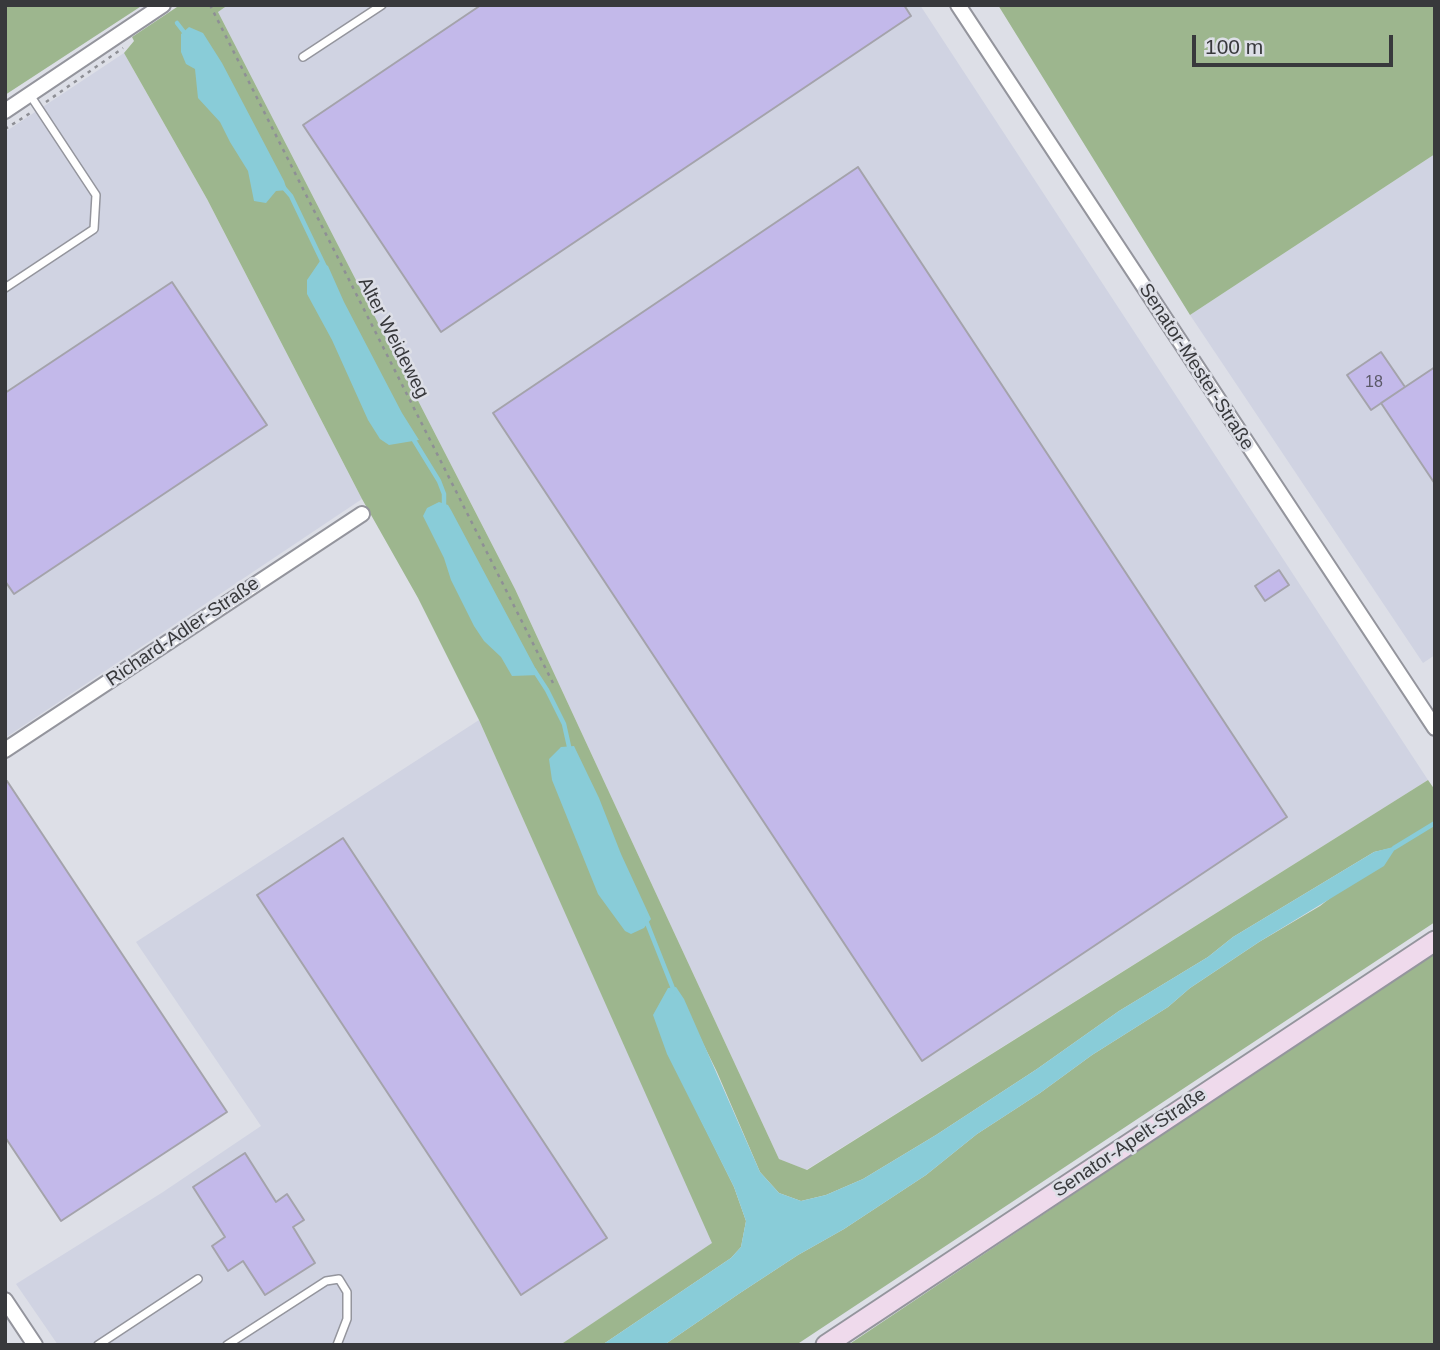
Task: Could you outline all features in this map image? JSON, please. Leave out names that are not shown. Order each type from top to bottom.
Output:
[{"type":"street","points":[[5,111],[163,5]]},
{"type":"street","name":"Senator-Mester-Straße","points":[[958,5],[1435,728]]},
{"type":"street","name":"Richard-Adler-Straße","points":[[5,750],[362,514]]},
{"type":"street","name":"Senator-Apelt-Straße","points":[[826,1345],[1435,941]]},
{"type":"street","points":[[5,1300],[35,1345]]},
{"type":"lane","points":[[303,57],[382,5]]},
{"type":"lane","points":[[5,288],[94,229],[96,195],[30,94]]},
{"type":"lane","points":[[98,1345],[198,1279]]},
{"type":"lane","points":[[227,1345],[326,1281],[339,1279],[347,1292],[347,1318],[337,1345]]},
{"type":"path","name":"Alter Weideweg","points":[[210,5],[554,683]]},
{"type":"shaded area","points":[[228,5],[920,5],[1428,780],[806,1170],[779,1159],[515,589],[218,12]]},
{"type":"shaded area","points":[[124,53],[207,199],[362,499],[5,738],[5,132]]},
{"type":"shaded area","points":[[1435,154],[1435,655],[1423,663],[1190,315]]},
{"type":"shaded area","points":[[479,720],[713,1243],[560,1345],[58,1345],[16,1284],[163,1192],[261,1126],[136,942]]},
{"type":"green space","points":[[5,5],[143,5],[5,95]]},
{"type":"green space","points":[[180,5],[228,5],[218,12],[515,589],[779,1159],[807,1170],[1428,780],[1435,790],[1435,922],[796,1345],[664,1345],[798,1255],[844,1229],[926,1175],[977,1134],[1092,1055],[1168,1007],[1190,988],[1320,906],[1396,847],[1374,852],[1233,937],[1208,957],[1119,1011],[936,1135],[863,1179],[826,1195],[801,1201],[779,1193],[760,1172],[693,1023],[698,1114],[734,1187],[746,1221],[741,1247],[731,1258],[602,1345],[560,1345],[712,1243],[479,720],[418,598],[362,499],[207,199],[124,53],[134,41],[132,37]]},
{"type":"green space","points":[[998,5],[1435,5],[1435,154],[1190,315]]},
{"type":"green space","points":[[1435,952],[1435,1345],[848,1345]]},
{"type":"water","points":[[189,27],[203,33],[222,63],[284,181],[287,190],[276,191],[266,203],[254,201],[248,171],[220,122],[198,98],[195,69],[186,64],[181,52],[181,34]]},
{"type":"water","points":[[320,261],[328,266],[402,413],[419,440],[389,445],[380,439],[368,420],[332,340],[307,294],[307,280]]},
{"type":"water","points":[[439,502],[448,505],[451,510],[539,675],[512,676],[501,657],[484,641],[474,626],[423,516],[427,508]]},
{"type":"water","points":[[574,746],[651,919],[644,928],[631,934],[625,931],[598,894],[552,780],[549,759],[561,747]]},
{"type":"water","points":[[1397,846],[1384,866],[1259,942],[1190,988],[1168,1007],[1092,1055],[977,1134],[926,1175],[844,1229],[798,1255],[664,1345],[602,1345],[731,1258],[741,1247],[746,1221],[734,1187],[667,1054],[653,1015],[668,988],[676,987],[684,999],[760,1172],[779,1193],[801,1201],[826,1195],[863,1179],[1037,1069],[1119,1011],[1208,957],[1233,937],[1374,852]]},
{"type":"building","points":[[481,5],[904,5],[911,16],[441,332],[303,125]]},
{"type":"building","points":[[858,167],[1287,817],[922,1061],[493,413]]},
{"type":"building","points":[[172,282],[267,425],[14,594],[5,581],[5,393]]},
{"type":"building","points":[[1381,352],[1405,387],[1371,410],[1347,375]]},
{"type":"building","points":[[1435,367],[1435,484],[1381,403]]},
{"type":"building","points":[[1279,570],[1289,585],[1265,601],[1255,586]]},
{"type":"building","points":[[7,781],[227,1112],[61,1221],[5,1137]]},
{"type":"building","points":[[343,838],[607,1238],[521,1295],[257,895]]},
{"type":"building","points":[[245,1153],[276,1202],[287,1194],[304,1220],[293,1227],[315,1263],[265,1295],[243,1261],[228,1271],[212,1246],[225,1237],[193,1187]]},
{"type":"waterway","points":[[177,23],[187,36]]},
{"type":"waterway","points":[[284,188],[291,196],[325,267]]},
{"type":"waterway","points":[[412,437],[439,481],[444,494],[444,508]]},
{"type":"waterway","points":[[534,670],[564,724],[570,751]]},
{"type":"waterway","points":[[1394,848],[1435,823]]},
{"type":"waterway","points":[[645,918],[674,991]]}]
